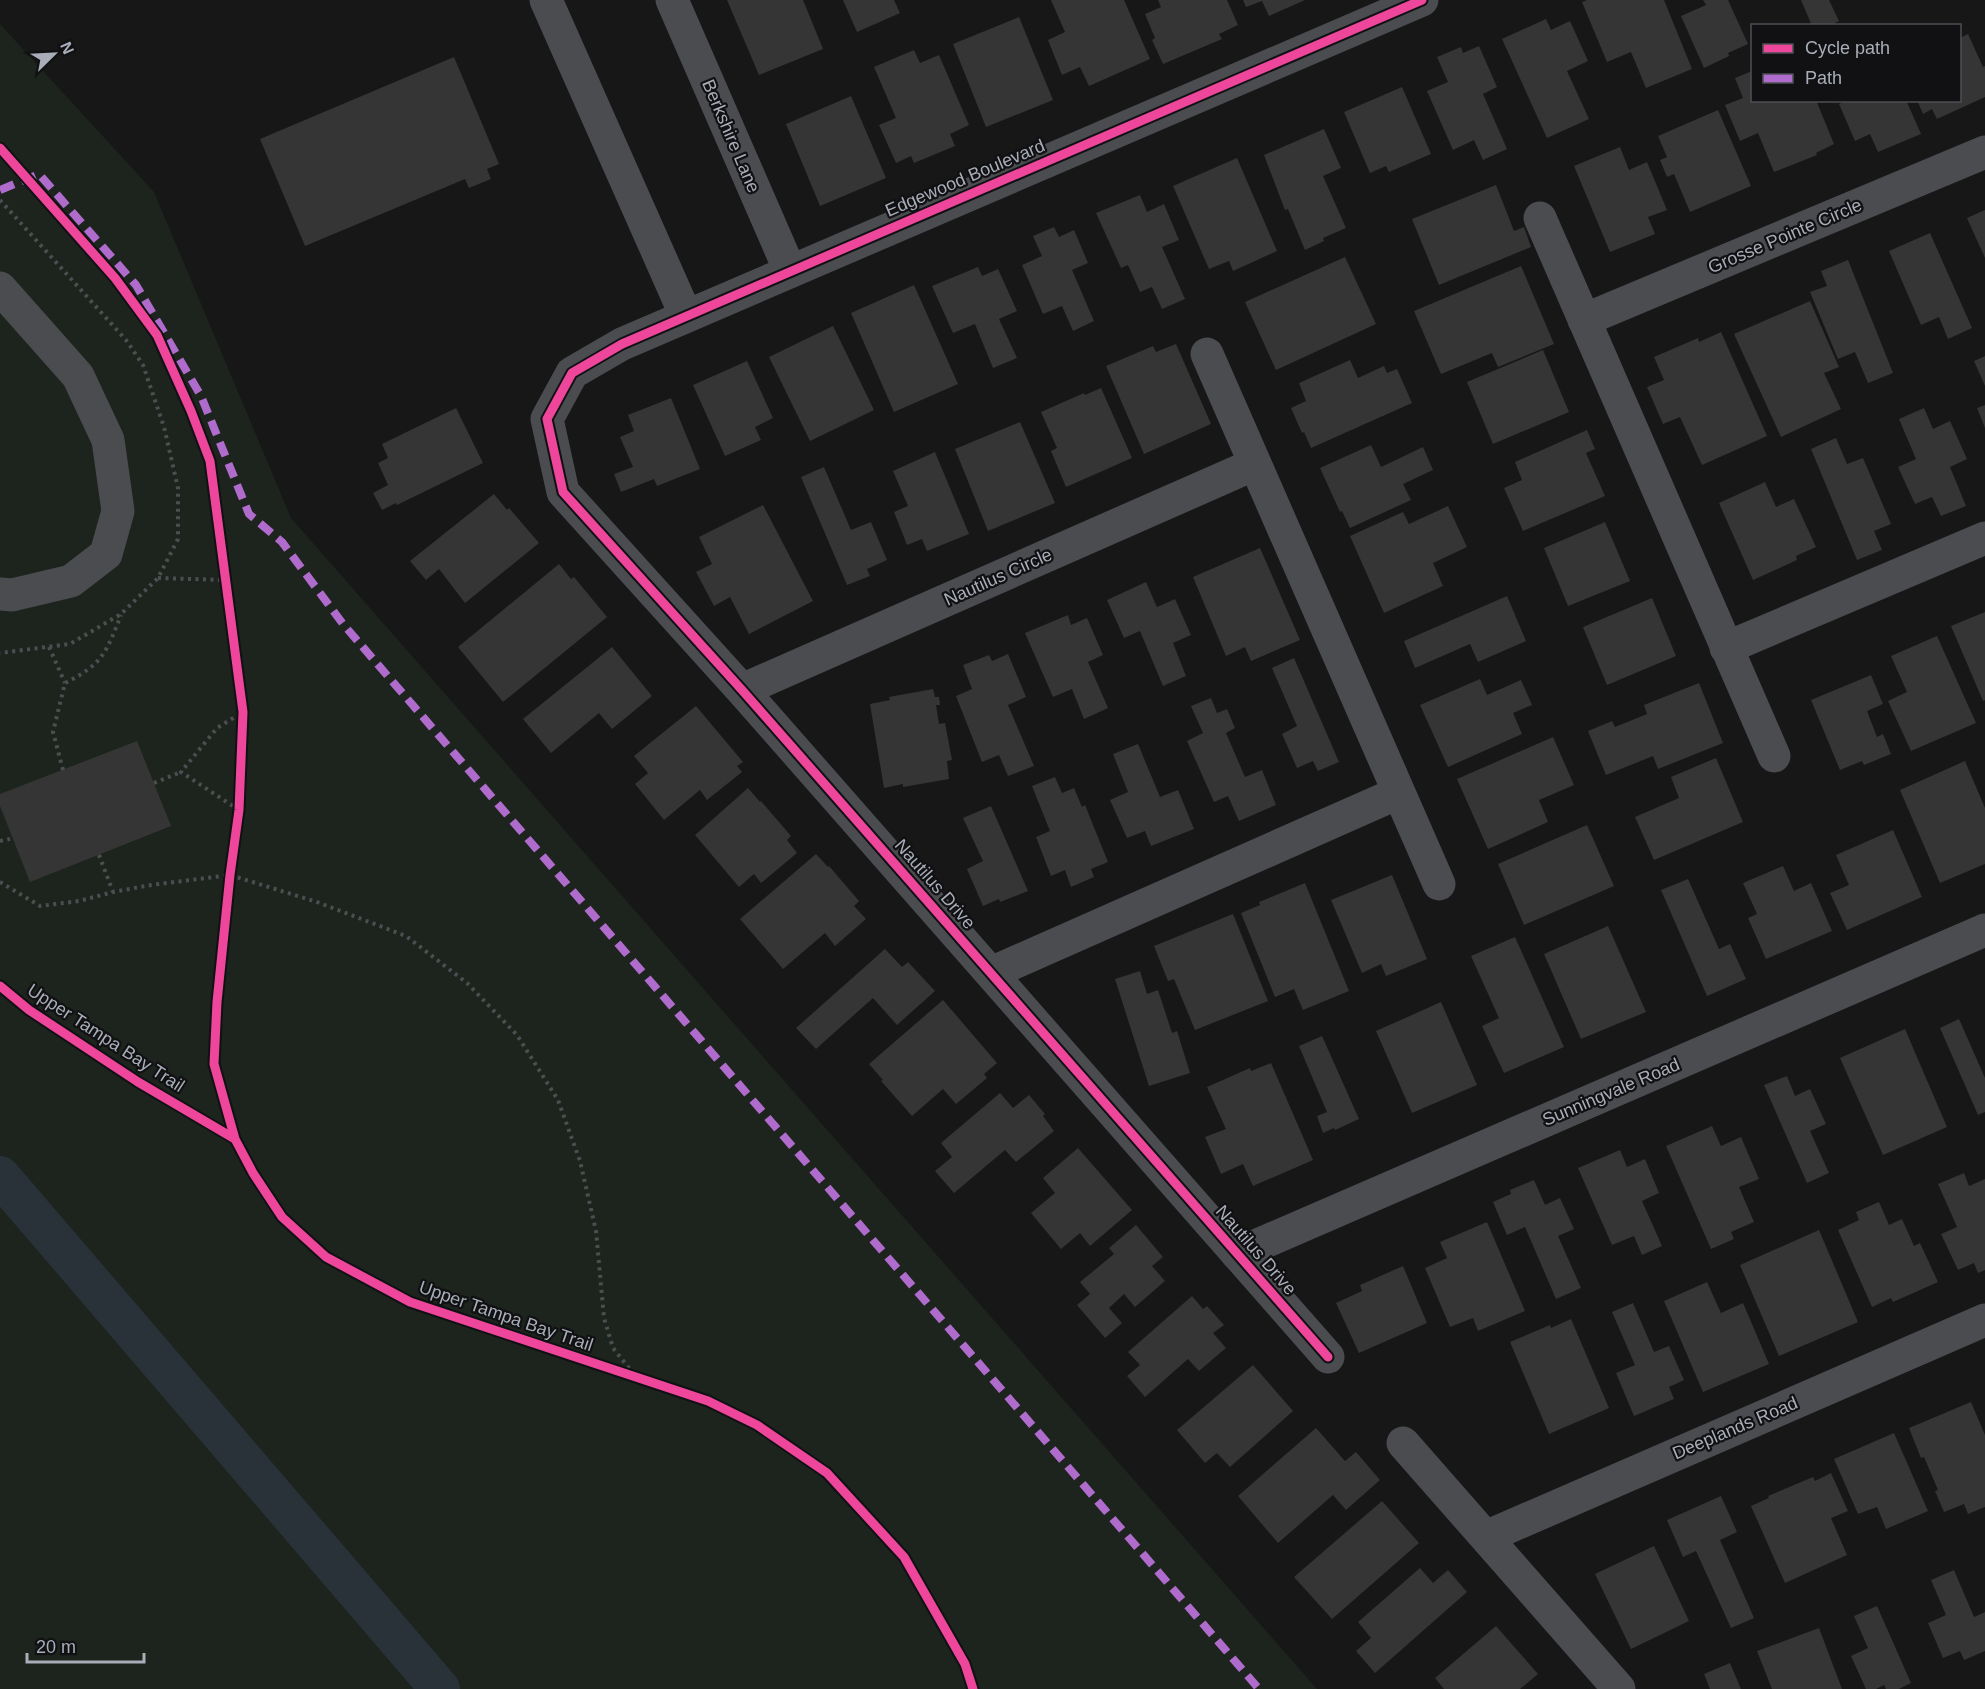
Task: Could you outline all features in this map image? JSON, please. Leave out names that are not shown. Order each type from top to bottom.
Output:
[{"type":"street","points":[[546,0],[686,316]]},
{"type":"street","name":"Berkshire Lane","points":[[672,0],[790,271]]},
{"type":"street","name":"Edgewood Boulevard","points":[[547,420],[572,373],[622,344],[1422,0]]},
{"type":"street","name":"Grosse Pointe Circle","points":[[1584,320],[1985,152]]},
{"type":"street","points":[[1540,218],[1774,756]]},
{"type":"street","points":[[0,288],[78,376],[108,441],[118,511],[106,554],[71,581],[12,595],[0,594]]},
{"type":"street","points":[[1207,354],[1439,884]]},
{"type":"street","name":"Nautilus Drive","points":[[547,420],[563,492],[742,690],[1328,1357]]},
{"type":"street","name":"Nautilus Circle","points":[[742,690],[1255,464]]},
{"type":"street","points":[[1726,648],[1985,538]]},
{"type":"street","points":[[991,973],[1398,793]]},
{"type":"street","name":"Sunningvale Road","points":[[1237,1254],[1985,930]]},
{"type":"street","name":"Deeplands Road","points":[[1486,1536],[1985,1320]]},
{"type":"street","points":[[1403,1443],[1619,1689]]},
{"type":"path","points":[[224,570],[227,591]]},
{"type":"path","points":[[158,578],[226,580]]},
{"type":"path","points":[[64,683],[88,672],[108,649],[121,614]]},
{"type":"path","points":[[49,647],[64,683],[53,732],[63,770]]},
{"type":"path","points":[[242,701],[242,723]]},
{"type":"path","points":[[154,783],[181,772],[217,728],[243,712]]},
{"type":"path","points":[[181,772],[239,810]]},
{"type":"path","points":[[237,820],[239,799]]},
{"type":"path","points":[[0,841],[10,839]]},
{"type":"path","points":[[99,855],[114,892]]},
{"type":"path","points":[[229,886],[231,864]]},
{"type":"path","points":[[0,882],[40,906],[79,902],[151,885],[230,875],[317,902],[406,936],[467,983],[517,1035],[558,1100],[580,1161],[596,1231],[604,1318],[613,1348],[636,1377]]},
{"type":"path","points":[[614,1370],[647,1380]]},
{"type":"shaded area","points":[[0,24],[154,192],[291,518],[1317,1689],[0,1689]]},
{"type":"building","points":[[727,0],[803,0],[823,49],[759,75]]},
{"type":"building","points":[[843,0],[894,0],[900,13],[857,32]]},
{"type":"building","points":[[1051,0],[1124,0],[1150,59],[1089,86],[1080,67],[1062,75],[1048,40],[1065,32]]},
{"type":"building","points":[[1158,0],[1227,0],[1238,25],[1219,34],[1222,39],[1163,64],[1152,40],[1155,38],[1145,14],[1161,7]]},
{"type":"building","points":[[1243,0],[1305,0],[1269,16],[1262,1],[1246,7]]},
{"type":"building","points":[[1587,0],[1664,0],[1692,69],[1646,88],[1631,52],[1607,62],[1582,2]]},
{"type":"building","points":[[1703,0],[1728,0],[1748,44],[1704,68],[1681,16],[1706,5]]},
{"type":"building","points":[[1801,0],[1829,0],[1839,21],[1833,24],[1811,24]]},
{"type":"building","points":[[1019,17],[1053,100],[986,127],[953,44]]},
{"type":"building","points":[[1546,19],[1551,30],[1570,21],[1588,61],[1567,71],[1589,119],[1547,138],[1502,39]]},
{"type":"building","points":[[1968,34],[1983,67],[1985,66],[1985,97],[1937,119],[1932,109],[1923,114],[1918,102],[1961,102],[1961,38]]},
{"type":"building","points":[[1479,46],[1497,87],[1483,94],[1507,149],[1483,160],[1474,140],[1453,150],[1427,91],[1448,82],[1437,57],[1461,47],[1463,53]]},
{"type":"building","points":[[914,50],[920,63],[939,55],[969,125],[950,134],[955,146],[914,163],[911,156],[896,163],[879,125],[896,118],[874,67]]},
{"type":"building","points":[[454,57],[499,164],[487,169],[491,179],[469,188],[465,179],[305,246],[260,139]]},
{"type":"building","points":[[1751,71],[1751,102],[1817,102],[1834,144],[1816,153],[1817,155],[1774,172],[1758,133],[1740,141],[1725,105],[1743,98],[1735,78]]},
{"type":"building","points":[[1402,87],[1431,154],[1389,172],[1386,166],[1370,173],[1344,112]]},
{"type":"building","points":[[851,96],[886,178],[820,206],[786,124]]},
{"type":"building","points":[[1843,102],[1907,102],[1921,134],[1878,152],[1870,134],[1855,141],[1839,104]]},
{"type":"building","points":[[1718,110],[1751,186],[1690,212],[1674,174],[1667,177],[1660,160],[1667,157],[1658,136]]},
{"type":"building","points":[[1324,129],[1341,168],[1323,176],[1346,228],[1323,238],[1324,241],[1305,250],[1288,209],[1285,210],[1264,155]]},
{"type":"building","points":[[1620,147],[1629,170],[1647,162],[1667,210],[1648,217],[1655,234],[1610,252],[1574,166]]},
{"type":"building","points":[[1237,158],[1277,251],[1233,271],[1229,261],[1209,269],[1173,186]]},
{"type":"building","points":[[1496,185],[1514,231],[1524,227],[1531,247],[1439,285],[1412,219]]},
{"type":"building","points":[[1140,195],[1147,212],[1164,204],[1179,240],[1162,247],[1185,299],[1162,309],[1152,287],[1140,292],[1128,265],[1121,268],[1096,213]]},
{"type":"building","points":[[1985,210],[1985,258],[1967,218]]},
{"type":"building","points":[[1054,227],[1059,237],[1074,230],[1088,263],[1072,270],[1094,321],[1073,331],[1062,306],[1043,314],[1022,265],[1042,256],[1033,236]]},
{"type":"building","points":[[1930,233],[1972,328],[1948,339],[1939,317],[1921,325],[1889,251]]},
{"type":"building","points":[[1345,257],[1376,324],[1276,370],[1245,302]]},
{"type":"building","points":[[1848,260],[1893,373],[1868,383],[1855,352],[1838,359],[1810,292],[1827,286],[1821,271]]},
{"type":"building","points":[[1521,266],[1554,344],[1498,367],[1492,353],[1441,374],[1414,311]]},
{"type":"building","points":[[978,267],[982,276],[998,269],[1017,311],[999,319],[1017,358],[993,368],[975,324],[953,333],[932,286]]},
{"type":"building","points":[[914,285],[958,384],[894,412],[851,313]]},
{"type":"building","points":[[1810,301],[1839,367],[1824,373],[1841,409],[1781,437],[1734,334]]},
{"type":"building","points":[[833,326],[874,410],[810,441],[769,357]]},
{"type":"building","points":[[1721,332],[1767,436],[1702,465],[1680,417],[1663,424],[1647,387],[1664,380],[1654,357],[1698,338],[1699,342]]},
{"type":"building","points":[[1176,344],[1211,424],[1144,454],[1106,366],[1153,346],[1156,352]]},
{"type":"building","points":[[1543,350],[1569,412],[1493,444],[1467,382]]},
{"type":"building","points":[[1985,356],[1985,386],[1974,361]]},
{"type":"building","points":[[1350,360],[1358,378],[1384,366],[1387,373],[1397,369],[1412,403],[1311,448],[1291,408],[1306,401],[1299,383]]},
{"type":"building","points":[[747,361],[773,418],[755,427],[761,440],[725,456],[693,385]]},
{"type":"building","points":[[1101,388],[1132,458],[1066,487],[1051,451],[1057,448],[1041,412]]},
{"type":"building","points":[[671,398],[700,469],[657,486],[654,479],[621,492],[614,474],[633,467],[620,437],[634,431],[628,415]]},
{"type":"building","points":[[1985,405],[1985,428],[1977,408]]},
{"type":"building","points":[[456,408],[483,463],[382,510],[373,493],[388,485],[378,463],[388,458],[382,444]]},
{"type":"building","points":[[1924,408],[1933,429],[1950,421],[1967,459],[1950,467],[1966,506],[1941,516],[1932,497],[1915,504],[1898,467],[1916,459],[1899,419]]},
{"type":"building","points":[[1020,422],[1055,503],[988,531],[955,449]]},
{"type":"building","points":[[1587,430],[1595,449],[1586,453],[1605,496],[1523,531],[1504,488],[1522,480],[1515,462]]},
{"type":"building","points":[[1836,438],[1847,464],[1863,458],[1891,524],[1874,531],[1882,550],[1857,560],[1811,449]]},
{"type":"building","points":[[1371,445],[1381,467],[1423,447],[1433,470],[1403,484],[1411,500],[1350,528],[1320,468]]},
{"type":"building","points":[[935,452],[969,534],[927,551],[922,539],[907,545],[894,512],[908,506],[893,471]]},
{"type":"building","points":[[824,467],[851,530],[871,522],[887,560],[867,569],[870,576],[847,585],[801,477]]},
{"type":"building","points":[[1765,482],[1776,507],[1794,499],[1816,547],[1796,556],[1797,560],[1753,580],[1719,503]]},
{"type":"building","points":[[494,494],[539,543],[465,603],[439,569],[426,580],[410,561]]},
{"type":"building","points":[[763,505],[813,601],[749,634],[730,597],[714,606],[696,572],[712,564],[699,537]]},
{"type":"building","points":[[1448,506],[1467,547],[1433,563],[1443,586],[1384,613],[1350,536],[1403,512],[1409,524]]},
{"type":"building","points":[[1605,522],[1630,581],[1568,606],[1544,548]]},
{"type":"building","points":[[1260,548],[1300,640],[1251,661],[1245,647],[1226,656],[1193,577]]},
{"type":"building","points":[[559,564],[571,579],[574,577],[607,617],[503,702],[458,647]]},
{"type":"building","points":[[1146,582],[1157,607],[1175,599],[1191,635],[1173,643],[1186,676],[1163,686],[1140,631],[1124,638],[1107,600]]},
{"type":"building","points":[[1507,596],[1526,641],[1478,662],[1470,644],[1415,668],[1404,641]]},
{"type":"building","points":[[1652,598],[1676,656],[1607,685],[1583,627]]},
{"type":"building","points":[[1985,612],[1985,700],[1983,701],[1951,626]]},
{"type":"building","points":[[1068,615],[1071,625],[1087,618],[1103,655],[1088,662],[1108,708],[1084,719],[1072,689],[1053,697],[1025,633]]},
{"type":"building","points":[[1937,636],[1976,723],[1911,751],[1888,701],[1907,692],[1891,656]]},
{"type":"building","points":[[612,647],[652,696],[612,729],[599,713],[551,753],[523,719]]},
{"type":"building","points":[[1008,654],[1026,697],[1008,705],[1034,766],[1008,776],[999,755],[982,762],[956,696],[972,689],[963,665],[989,655],[992,661]]},
{"type":"building","points":[[1294,658],[1339,762],[1318,771],[1313,761],[1297,768],[1282,734],[1297,726],[1272,668]]},
{"type":"building","points":[[1871,675],[1883,704],[1867,711],[1877,737],[1883,734],[1891,754],[1864,765],[1862,761],[1840,770],[1811,700]]},
{"type":"building","points":[[1480,679],[1487,695],[1521,680],[1532,705],[1513,713],[1522,734],[1448,767],[1420,705]]},
{"type":"building","points":[[1699,683],[1723,743],[1658,769],[1653,756],[1606,775],[1588,731],[1612,721],[1615,727],[1647,714],[1644,705]]},
{"type":"building","points":[[933,689],[935,697],[939,697],[940,705],[936,705],[939,724],[945,723],[952,760],[947,761],[949,779],[884,788],[870,704],[890,700],[889,697]]},
{"type":"building","points":[[1211,698],[1217,713],[1227,709],[1235,728],[1226,733],[1245,777],[1262,770],[1276,805],[1239,821],[1228,796],[1214,802],[1187,741],[1203,733],[1191,706]]},
{"type":"building","points":[[696,706],[743,762],[737,766],[742,772],[707,800],[700,790],[664,820],[635,784],[648,773],[634,756]]},
{"type":"building","points":[[1553,737],[1574,785],[1539,800],[1548,822],[1488,849],[1457,779]]},
{"type":"building","points":[[137,741],[171,826],[30,882],[0,806],[0,794]]},
{"type":"building","points":[[1138,744],[1160,797],[1178,790],[1194,829],[1151,846],[1145,831],[1127,838],[1110,800],[1128,792],[1113,754]]},
{"type":"building","points":[[1716,758],[1743,822],[1654,860],[1635,817],[1679,798],[1671,777]]},
{"type":"building","points":[[1965,761],[1985,808],[1985,864],[1940,883],[1900,790]]},
{"type":"building","points":[[1055,777],[1062,793],[1074,788],[1082,807],[1085,805],[1108,862],[1091,869],[1094,877],[1071,887],[1065,870],[1051,876],[1036,837],[1050,831],[1032,786]]},
{"type":"building","points":[[748,788],[791,836],[787,840],[797,853],[761,883],[754,874],[739,887],[695,835]]},
{"type":"building","points":[[991,806],[1028,891],[983,906],[967,869],[983,861],[963,818]]},
{"type":"building","points":[[1587,825],[1614,886],[1524,925],[1498,864]]},
{"type":"building","points":[[1893,830],[1922,897],[1847,930],[1830,893],[1849,885],[1836,855]]},
{"type":"building","points":[[816,854],[859,901],[854,906],[866,919],[835,946],[825,933],[783,969],[740,919]]},
{"type":"building","points":[[1783,866],[1794,891],[1811,883],[1832,931],[1766,959],[1748,918],[1757,914],[1743,883]]},
{"type":"building","points":[[1392,875],[1427,959],[1386,976],[1381,964],[1362,973],[1331,900]]},
{"type":"building","points":[[1688,879],[1719,949],[1730,944],[1746,979],[1707,996],[1661,890]]},
{"type":"building","points":[[1305,883],[1349,991],[1303,1010],[1294,989],[1275,997],[1241,913],[1260,905],[1259,902]]},
{"type":"building","points":[[1233,914],[1268,1001],[1195,1030],[1174,979],[1168,981],[1154,946]]},
{"type":"building","points":[[1608,926],[1646,1012],[1581,1039],[1544,954]]},
{"type":"building","points":[[1515,937],[1564,1047],[1504,1073],[1482,1026],[1499,1018],[1471,956]]},
{"type":"building","points":[[885,949],[902,967],[908,962],[935,991],[897,1025],[873,998],[816,1049],[796,1028]]},
{"type":"building","points":[[1140,971],[1147,994],[1158,990],[1172,1033],[1177,1031],[1190,1073],[1149,1086],[1115,979]]},
{"type":"building","points":[[943,1000],[997,1063],[984,1074],[987,1078],[956,1104],[943,1089],[912,1116],[869,1064]]},
{"type":"building","points":[[1441,1002],[1477,1085],[1412,1113],[1376,1031]]},
{"type":"building","points":[[1959,1019],[1985,1078],[1985,1112],[1978,1115],[1940,1028]]},
{"type":"building","points":[[1905,1029],[1947,1127],[1883,1155],[1840,1058]]},
{"type":"building","points":[[1322,1036],[1359,1119],[1323,1133],[1317,1116],[1327,1112],[1299,1046]]},
{"type":"building","points":[[1271,1063],[1313,1160],[1253,1186],[1243,1164],[1221,1174],[1205,1137],[1226,1129],[1207,1087],[1250,1068],[1251,1071]]},
{"type":"building","points":[[1787,1076],[1795,1096],[1810,1089],[1826,1124],[1810,1131],[1829,1173],[1807,1183],[1764,1085]]},
{"type":"building","points":[[1000,1093],[1013,1108],[1029,1095],[1045,1114],[1043,1116],[1054,1131],[1016,1162],[1005,1150],[954,1193],[935,1171],[952,1157],[941,1143]]},
{"type":"building","points":[[1712,1126],[1721,1146],[1741,1137],[1759,1179],[1739,1187],[1754,1222],[1731,1232],[1734,1239],[1711,1249],[1666,1146]]},
{"type":"building","points":[[1078,1148],[1132,1210],[1090,1246],[1080,1233],[1061,1249],[1031,1213],[1055,1193],[1043,1178]]},
{"type":"building","points":[[1620,1150],[1627,1167],[1645,1159],[1659,1193],[1642,1201],[1662,1246],[1642,1255],[1634,1236],[1612,1245],[1578,1168]]},
{"type":"building","points":[[1964,1173],[1969,1186],[1985,1179],[1985,1270],[1978,1273],[1974,1263],[1958,1270],[1941,1234],[1957,1227],[1938,1184]]},
{"type":"building","points":[[1534,1180],[1545,1205],[1560,1198],[1574,1229],[1558,1236],[1581,1288],[1556,1299],[1525,1227],[1507,1235],[1493,1202],[1511,1194],[1510,1190]]},
{"type":"building","points":[[1879,1202],[1889,1225],[1902,1219],[1914,1246],[1920,1243],[1938,1282],[1893,1302],[1891,1298],[1872,1307],[1838,1230],[1859,1220],[1856,1212]]},
{"type":"building","points":[[1487,1222],[1525,1311],[1478,1331],[1473,1318],[1450,1327],[1425,1268],[1447,1258],[1440,1242]]},
{"type":"building","points":[[1136,1225],[1163,1257],[1152,1266],[1165,1281],[1135,1307],[1124,1294],[1109,1308],[1122,1323],[1105,1338],[1077,1305],[1090,1294],[1080,1282],[1114,1254],[1109,1248]]},
{"type":"building","points":[[1819,1230],[1858,1322],[1779,1356],[1740,1265]]},
{"type":"building","points":[[1403,1266],[1427,1323],[1359,1353],[1336,1303],[1362,1291],[1360,1285]]},
{"type":"building","points":[[1707,1282],[1721,1313],[1743,1303],[1769,1364],[1703,1392],[1664,1301]]},
{"type":"building","points":[[1192,1296],[1203,1309],[1207,1306],[1224,1325],[1213,1333],[1226,1348],[1199,1371],[1188,1359],[1145,1397],[1127,1376],[1140,1365],[1128,1352]]},
{"type":"building","points":[[1633,1303],[1654,1352],[1669,1346],[1684,1380],[1669,1387],[1674,1399],[1634,1416],[1616,1373],[1635,1365],[1612,1312]]},
{"type":"building","points":[[1571,1319],[1609,1408],[1549,1434],[1510,1342]]},
{"type":"building","points":[[1253,1365],[1293,1411],[1230,1467],[1217,1453],[1205,1463],[1177,1430]]},
{"type":"building","points":[[1971,1402],[1985,1435],[1985,1507],[1968,1514],[1964,1504],[1944,1512],[1935,1491],[1938,1490],[1924,1457],[1921,1458],[1909,1428]]},
{"type":"building","points":[[1316,1428],[1345,1461],[1356,1452],[1380,1480],[1346,1510],[1333,1495],[1278,1543],[1238,1496]]},
{"type":"building","points":[[1894,1433],[1928,1511],[1886,1529],[1877,1507],[1858,1514],[1834,1459]]},
{"type":"building","points":[[1831,1473],[1848,1511],[1831,1518],[1847,1555],[1785,1583],[1751,1506],[1769,1498],[1768,1496],[1813,1477],[1815,1481]]},
{"type":"building","points":[[1721,1496],[1737,1532],[1720,1540],[1754,1618],[1731,1628],[1696,1551],[1683,1557],[1667,1520]]},
{"type":"building","points":[[1382,1501],[1419,1543],[1332,1619],[1294,1577]]},
{"type":"building","points":[[1654,1546],[1689,1621],[1631,1649],[1595,1574]]},
{"type":"building","points":[[1420,1568],[1433,1583],[1448,1570],[1467,1592],[1375,1673],[1356,1651],[1371,1638],[1358,1622]]},
{"type":"building","points":[[1954,1570],[1974,1617],[1985,1612],[1985,1651],[1964,1660],[1960,1651],[1943,1658],[1928,1623],[1946,1615],[1931,1580]]},
{"type":"building","points":[[1877,1606],[1911,1683],[1899,1689],[1886,1689],[1884,1685],[1876,1689],[1866,1689],[1851,1656],[1868,1648],[1854,1616]]},
{"type":"building","points":[[1496,1626],[1538,1674],[1520,1689],[1444,1689],[1435,1678]]},
{"type":"building","points":[[1819,1628],[1842,1689],[1772,1689],[1757,1651]]},
{"type":"building","points":[[1730,1663],[1741,1689],[1710,1689],[1704,1674]]},
{"type":"waterway","points":[[0,1176],[440,1689]]},
{"type":"marked path","points":[[0,190],[39,174],[136,285],[201,396],[249,514],[282,542],[343,624],[1259,1689]]},
{"type":"cycle path","points":[[1328,1357],[742,690],[563,492],[547,419],[572,373],[622,344],[1422,0]]},
{"type":"cycle path","points":[[0,148],[115,278],[157,335],[191,411],[210,461],[243,712],[239,810],[217,1002],[214,1064],[235,1139]]},
{"type":"cycle path","name":"Upper Tampa Bay Trail","points":[[0,986],[29,1010],[138,1082],[235,1139],[253,1173],[282,1217],[326,1257],[410,1302],[708,1401],[757,1425],[827,1473],[904,1557],[965,1664],[973,1689]]}]
